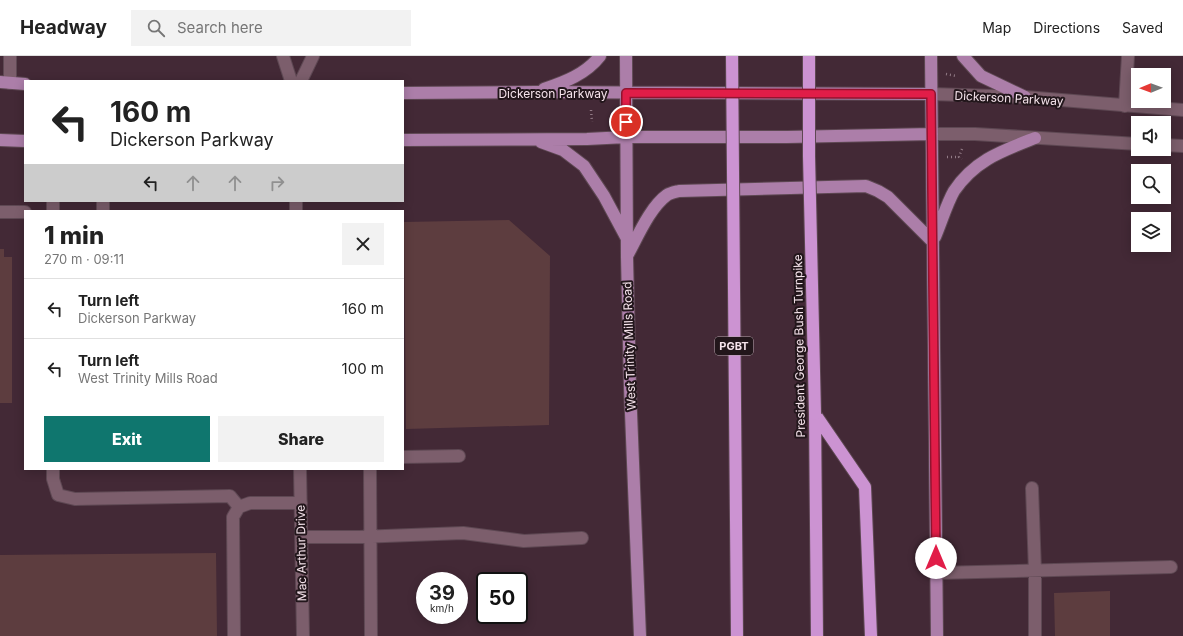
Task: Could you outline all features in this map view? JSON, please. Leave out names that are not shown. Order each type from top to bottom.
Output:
[{"type":"highway","name":"PGBT","points":[[732,56],[737,636]]},
{"type":"highway","name":"President George Bush Turnpike","points":[[808,56],[815,414],[817,636]]},
{"type":"highway","points":[[815,414],[865,487],[871,636]]},
{"type":"main road","points":[[536,92],[566,82],[593,65],[600,56]]},
{"type":"main road","name":"West Trinity Mills Road","points":[[626,56],[627,257],[630,388],[640,636]]},
{"type":"main road","points":[[931,56],[937,636]]},
{"type":"main road","points":[[963,56],[981,76],[1025,97]]},
{"type":"main road","points":[[5,83],[24,84]]},
{"type":"main road","name":"Dickerson Parkway","points":[[404,93],[536,92],[931,94]]},
{"type":"main road","points":[[404,140],[534,139],[626,136],[932,134]]},
{"type":"main road","points":[[933,242],[954,192],[978,164],[1000,151],[1035,138]]},
{"type":"main road","points":[[534,139],[563,150],[584,166],[604,196],[627,238]]},
{"type":"main road","points":[[0,140],[24,140]]},
{"type":"main road","points":[[627,257],[645,222],[658,204],[668,195],[679,190],[866,186],[888,197],[933,242]]},
{"type":"street","points":[[5,83],[10,56]]},
{"type":"street","points":[[283,56],[291,80]]},
{"type":"street","points":[[301,80],[313,56]]},
{"type":"street","points":[[1125,106],[1128,56]]},
{"type":"street","name":"Dickerson Parkway","points":[[931,94],[1025,97],[1183,110]]},
{"type":"street","points":[[932,134],[975,134],[1131,144]]},
{"type":"street","points":[[1171,145],[1183,146]]},
{"type":"street","points":[[0,212],[24,212]]},
{"type":"street","points":[[404,457],[459,456]]},
{"type":"street","points":[[53,470],[53,479],[58,495],[74,499],[230,496],[239,507]]},
{"type":"street","name":"Mac Arthur Drive","points":[[300,470],[303,636]]},
{"type":"street","points":[[370,470],[371,636]]},
{"type":"street","points":[[1032,488],[1035,571],[1035,636]]},
{"type":"street","points":[[234,636],[233,517],[239,507],[250,503],[301,503]]},
{"type":"street","points":[[302,537],[371,537],[463,533],[524,541],[582,538]]},
{"type":"street","points":[[936,573],[1171,567]]},
{"type":"path","points":[[946,74],[956,76]]},
{"type":"path","points":[[592,110],[592,125]]},
{"type":"path","points":[[960,157],[962,149]]},
{"type":"path","points":[[945,157],[960,157],[965,162]]},
{"type":"building","points":[[509,220],[550,256],[549,425],[406,429],[404,222]]},
{"type":"building","points":[[0,249],[4,249],[4,257],[12,257],[12,403],[0,403]]},
{"type":"building","points":[[216,553],[217,636],[0,636],[0,555]]},
{"type":"building","points":[[1110,591],[1110,636],[1055,636],[1054,593]]},
{"type":"route","points":[[626,122],[626,93],[931,94],[933,166],[936,558]]}]
